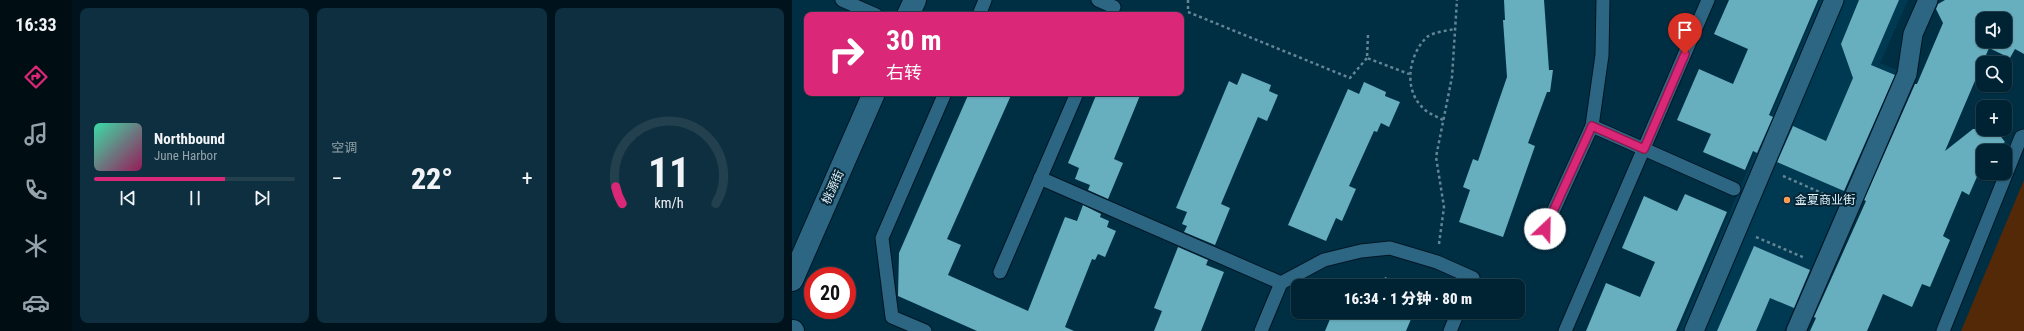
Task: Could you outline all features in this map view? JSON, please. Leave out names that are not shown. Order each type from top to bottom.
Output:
[{"type":"main road","points":[[909,12],[915,0]]},
{"type":"main road","name":"桃源街","points":[[792,280],[873,96]]},
{"type":"street","points":[[1694,331],[1834,0]]},
{"type":"street","points":[[1796,331],[1906,74],[1913,34],[1928,0]]},
{"type":"lane","points":[[842,0],[869,12]]},
{"type":"lane","points":[[980,12],[985,0]]},
{"type":"lane","points":[[1098,0],[1114,7]]},
{"type":"lane","points":[[1545,229],[1592,126],[1602,55],[1603,0]]},
{"type":"lane","points":[[1565,331],[1708,0]]},
{"type":"lane","points":[[925,331],[892,317],[882,238],[944,96]]},
{"type":"lane","points":[[1000,272],[1076,96]]},
{"type":"lane","points":[[1592,126],[1734,189]]},
{"type":"lane","points":[[1943,331],[2021,137],[2024,136]]},
{"type":"lane","points":[[1040,178],[1281,283]]},
{"type":"lane","points":[[1261,331],[1281,283],[1324,260],[1361,251],[1390,248],[1437,262],[1473,279]]},
{"type":"lane","points":[[1450,331],[1455,319]]},
{"type":"path","points":[[1188,0],[1188,12],[1350,78],[1367,58],[1368,35]]},
{"type":"path","points":[[1437,262],[1444,207],[1436,157],[1452,77],[1457,0]]},
{"type":"path","points":[[1443,120],[1422,107],[1413,93],[1409,74],[1413,56],[1428,36],[1454,29]]},
{"type":"path","points":[[1367,58],[1409,74]]},
{"type":"path","points":[[1763,167],[1850,205]]},
{"type":"path","points":[[1737,229],[1824,266]]},
{"type":"shaded area","name":"金夏商业街","points":[[1820,0],[1908,0],[1880,63],[1897,70],[1784,331],[1679,331]]},
{"type":"shaded area","points":[[2024,180],[2024,331],[1961,331]]},
{"type":"building","points":[[1504,0],[1544,0],[1549,70],[1553,70],[1550,92],[1547,92],[1528,143],[1535,146],[1503,237],[1459,222],[1470,190],[1463,187],[1473,159],[1478,161],[1507,77],[1503,20],[1505,20]]},
{"type":"building","points":[[1729,0],[1818,0],[1769,115],[1773,117],[1757,153],[1753,151],[1745,170],[1703,152],[1711,134],[1677,120],[1699,69],[1733,84],[1748,49],[1714,34]]},
{"type":"building","points":[[1859,0],[1899,0],[1871,65],[1895,75],[1844,191],[1777,162],[1793,126],[1826,141],[1853,78],[1841,44]]},
{"type":"building","points":[[1945,0],[2024,0],[2024,54],[2015,49],[2011,56],[2006,56],[1989,48],[1986,56],[1976,56],[1976,78],[1945,151],[1973,129],[1976,129],[1976,136],[2000,136],[2005,142],[2002,144],[1976,144],[1976,179],[1969,195],[1962,191],[1943,236],[1950,240],[1930,287],[1922,284],[1912,307],[1883,294],[1867,331],[1810,331],[1816,318],[1814,317],[1866,201],[1864,200],[1943,23],[1936,9],[1938,4]]},
{"type":"building","points":[[1242,73],[1271,85],[1269,91],[1278,95],[1267,121],[1258,117],[1221,204],[1230,208],[1215,245],[1184,232],[1187,226],[1182,224],[1187,212],[1176,208],[1229,81],[1237,85]]},
{"type":"building","points":[[1364,82],[1386,92],[1385,96],[1400,102],[1389,127],[1381,123],[1377,132],[1374,131],[1349,186],[1356,189],[1342,221],[1336,218],[1326,241],[1288,225],[1348,89],[1359,94]]},
{"type":"building","points":[[968,96],[1011,96],[947,239],[961,245],[948,275],[1028,311],[1065,217],[1077,221],[1083,205],[1101,214],[1100,217],[1109,221],[1107,227],[1116,231],[1105,257],[1098,254],[1095,260],[1092,259],[1065,327],[1074,331],[977,331],[898,296],[899,253]]},
{"type":"building","points":[[1096,96],[1140,96],[1114,159],[1123,163],[1108,199],[1088,190],[1090,185],[1075,179],[1079,168],[1068,163]]},
{"type":"building","points":[[1685,194],[1727,212],[1676,331],[1586,331],[1606,283],[1640,297],[1655,262],[1622,248],[1644,196],[1677,211]]},
{"type":"building","points":[[1754,246],[1810,270],[1794,308],[1770,298],[1756,331],[1717,331]]},
{"type":"building","points":[[1178,247],[1208,260],[1206,265],[1224,272],[1201,331],[1154,331],[1162,311],[1154,308]]},
{"type":"building","points":[[1330,319],[1411,319],[1406,331],[1325,331]]},
{"type":"place","name":"金夏商业街","points":[[1787,200]]},
{"type":"route","points":[[1545,229],[1592,126],[1644,149],[1685,54]]}]
